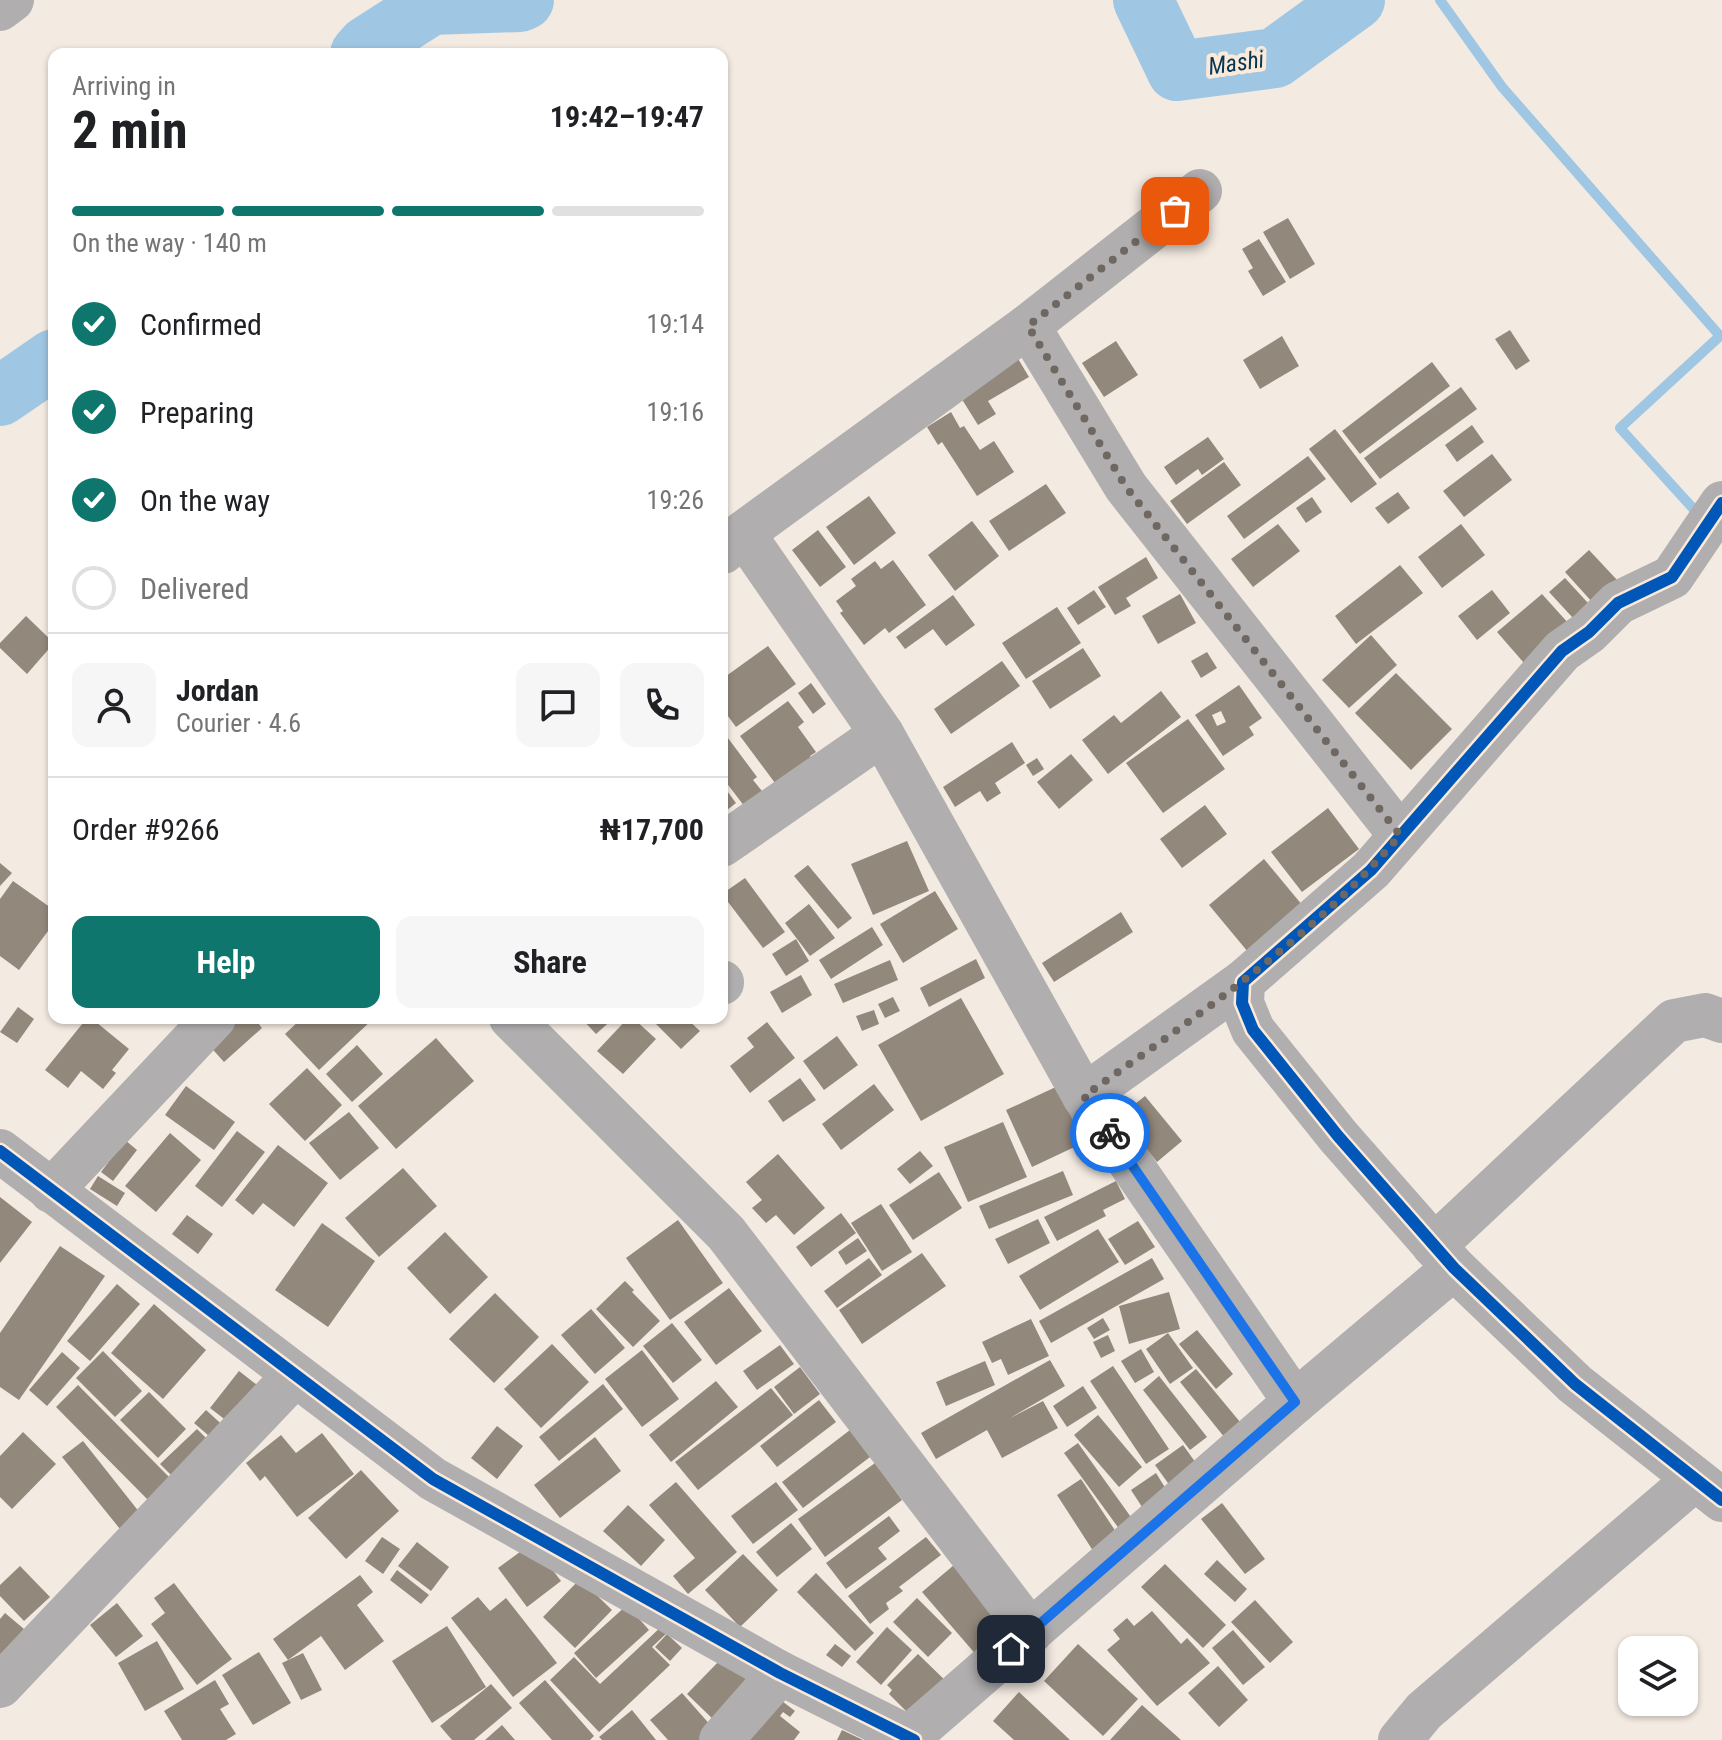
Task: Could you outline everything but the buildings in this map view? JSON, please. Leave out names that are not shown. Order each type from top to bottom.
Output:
[{"type":"street","points":[[0,9],[12,0]]},
{"type":"street","points":[[1200,191],[1028,326],[733,543],[882,734],[1084,1096],[1295,1402]]},
{"type":"street","points":[[1028,326],[1126,487],[1400,835]]},
{"type":"street","points":[[1084,1096],[1243,982],[1371,870],[1562,651],[1589,632],[1618,603],[1672,577],[1712,517]]},
{"type":"street","points":[[728,841],[882,734]]},
{"type":"street","points":[[1243,982],[1242,1003],[1253,1030],[1338,1136],[1444,1257],[1575,1384],[1709,1490],[1424,1711],[1400,1740]]},
{"type":"street","points":[[0,1151],[433,1479],[780,1673],[912,1738],[1295,1402],[1444,1257],[1674,1021],[1705,1015],[1722,1021]]},
{"type":"street","points":[[51,1191],[208,1024]]},
{"type":"street","points":[[517,1024],[726,1233],[1031,1632]]},
{"type":"street","points":[[0,1686],[295,1375]]},
{"type":"street","points":[[721,1740],[780,1673]]},
{"type":"waterway","name":"Mashi","points":[[365,48],[431,5],[524,0]]},
{"type":"waterway","name":"Mashi","points":[[1143,0],[1177,71],[1275,58],[1355,0]]},
{"type":"waterway","points":[[1440,0],[1502,87],[1720,336],[1620,428],[1699,515]]},
{"type":"waterway","name":"Mashi","points":[[0,396],[48,363]]},
{"type":"cycle path","points":[[1722,503],[1672,577],[1618,603],[1589,632],[1562,651],[1371,870],[1243,982],[1242,1003],[1253,1030],[1338,1136],[1454,1268],[1575,1384],[1722,1500]]},
{"type":"cycle path","points":[[0,1151],[433,1479],[780,1673],[914,1740]]},
{"type":"way so far","points":[[1110,1133],[1084,1096],[1243,982],[1371,870],[1400,835],[1126,487],[1028,326],[1175,211]]},
{"type":"route","points":[[1011,1649],[1295,1402],[1110,1133]]}]
